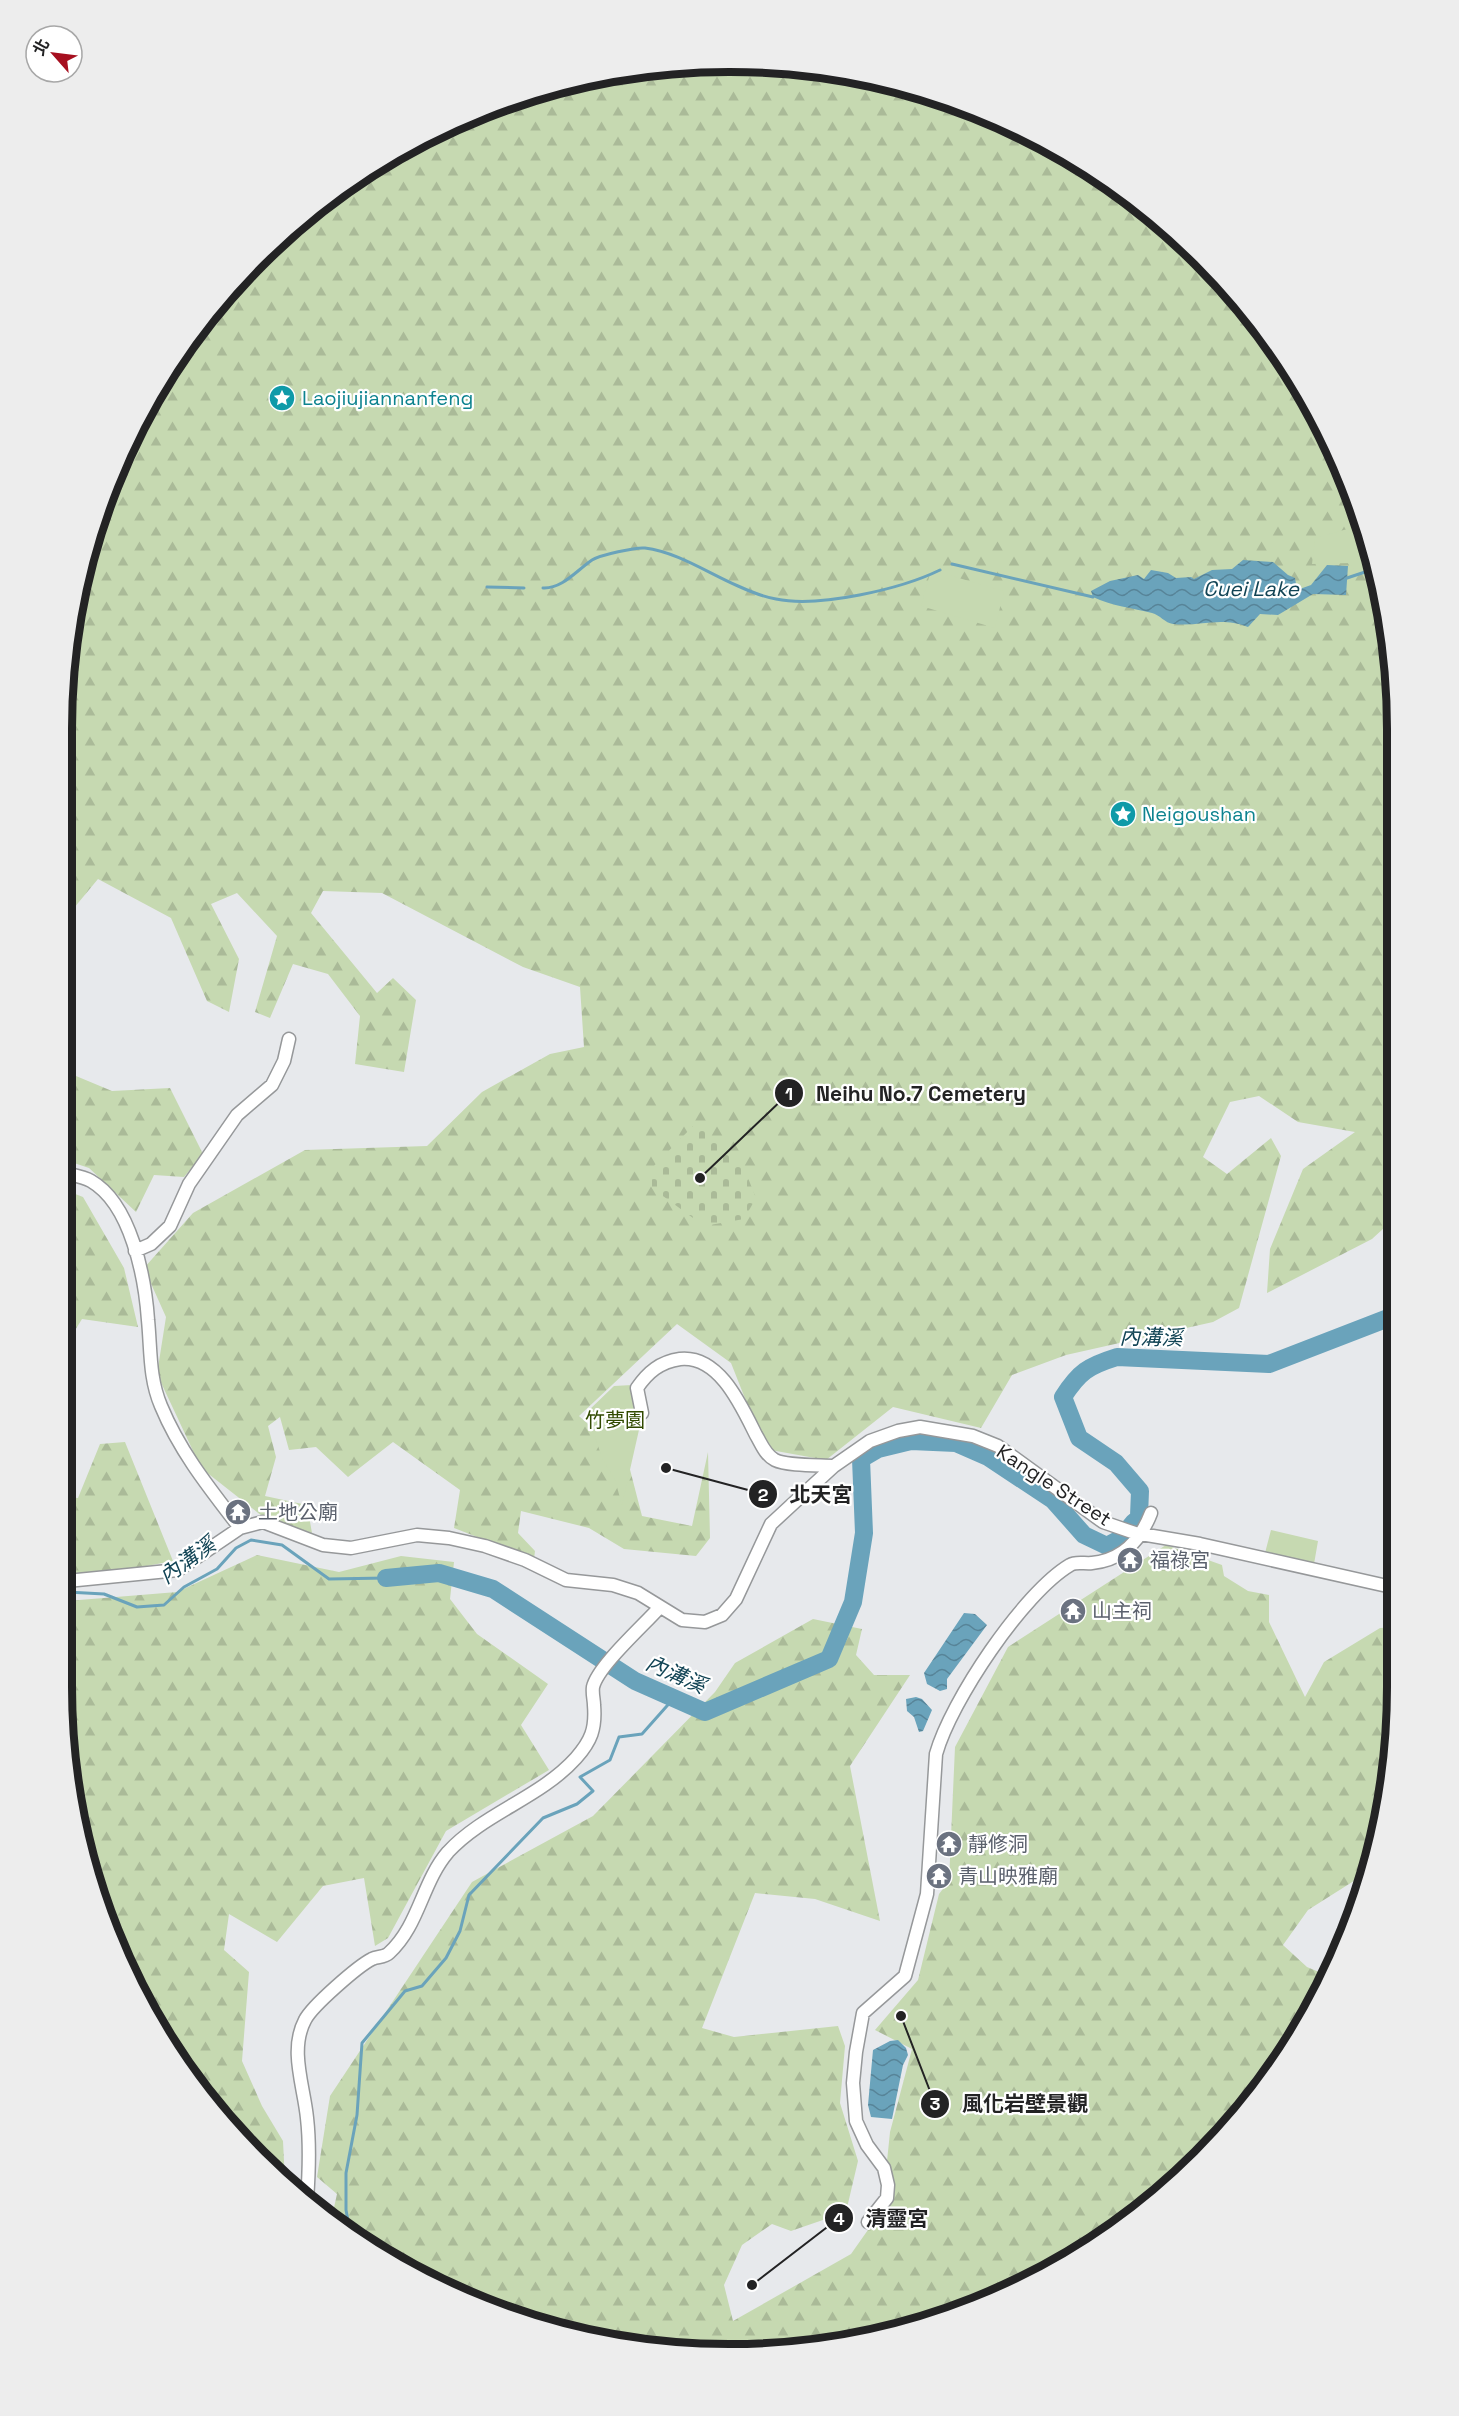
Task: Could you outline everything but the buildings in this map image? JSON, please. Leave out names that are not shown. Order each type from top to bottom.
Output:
[{"type":"street","points":[[135,1251],[151,1244],[170,1226],[189,1184],[237,1115],[272,1085],[284,1061],[289,1039]]},
{"type":"street","points":[[72,1175],[91,1181],[118,1207],[135,1251],[148,1319],[150,1363],[161,1405],[197,1473],[240,1528],[178,1570],[72,1580]]},
{"type":"street","points":[[642,1413],[637,1388],[648,1372],[671,1360],[692,1358],[705,1363],[728,1386],[766,1452],[776,1460],[834,1466]]},
{"type":"street","name":"Kangle Street","points":[[240,1528],[263,1522],[323,1545],[351,1548],[417,1535],[449,1538],[485,1546],[525,1560],[566,1580],[613,1586],[638,1593],[659,1608],[682,1620],[705,1622],[722,1615],[736,1599],[771,1524],[834,1466],[870,1441],[898,1431],[920,1427],[952,1432],[998,1446],[1103,1522],[1139,1533]]},
{"type":"street","points":[[867,2222],[887,2198],[888,2185],[885,2168],[867,2145],[856,2121],[853,2083],[862,2013],[905,1976],[927,1894],[936,1754],[940,1739],[950,1715],[1007,1628],[1046,1582],[1073,1563],[1094,1563],[1118,1557],[1139,1533],[1151,1513]]},
{"type":"street","points":[[1139,1533],[1387,1586]]},
{"type":"street","points":[[307,2190],[307,2119],[298,2059],[298,2039],[305,2020],[319,2002],[372,1959],[387,1955],[400,1940],[439,1864],[450,1851],[472,1832],[534,1791],[576,1758],[593,1737],[596,1724],[593,1689],[601,1669],[659,1608]]},
{"type":"green space","points":[[730,72],[773,73],[815,78],[900,94],[981,122],[1058,160],[1130,208],[1163,235],[1224,296],[1251,329],[1299,401],[1337,478],[1365,559],[1374,601],[1386,686],[1387,1225],[1372,1239],[1267,1293],[1270,1249],[1303,1169],[1355,1132],[1298,1122],[1259,1096],[1230,1102],[1203,1157],[1227,1174],[1271,1138],[1281,1156],[1239,1308],[1213,1322],[1066,1355],[1012,1375],[981,1428],[893,1407],[826,1460],[765,1449],[731,1363],[677,1324],[579,1416],[627,1458],[642,1516],[692,1526],[708,1452],[710,1538],[696,1556],[624,1549],[589,1528],[521,1511],[518,1533],[535,1551],[534,1559],[454,1528],[460,1490],[393,1442],[348,1477],[316,1447],[289,1450],[280,1417],[268,1426],[276,1457],[265,1496],[307,1505],[312,1533],[262,1516],[201,1468],[157,1374],[166,1317],[144,1268],[193,1213],[305,1150],[427,1146],[482,1092],[550,1054],[584,1047],[580,987],[523,967],[382,893],[323,891],[311,913],[377,993],[393,978],[416,1000],[404,1072],[355,1064],[360,1016],[328,974],[293,964],[270,1018],[255,1012],[277,936],[237,893],[211,904],[239,959],[229,1012],[207,1001],[171,918],[98,879],[72,910],[73,686],[85,601],[94,559],[122,478],[160,401],[208,329],[265,265],[329,208],[401,160],[478,122],[559,94],[644,78],[686,73]]},
{"type":"green space","points":[[1355,527],[1367,569],[1358,575],[1350,563],[1312,564],[1315,538]]},
{"type":"green space","points":[[931,570],[1004,591],[995,628],[921,606]]},
{"type":"green space","points":[[72,972],[76,986],[72,1009]]},
{"type":"green space","points":[[72,1074],[112,1091],[170,1088],[203,1154],[184,1177],[154,1175],[136,1212],[89,1168],[72,1162]]},
{"type":"green space","points":[[696,1123],[742,1163],[756,1198],[744,1219],[704,1226],[652,1188],[652,1168]]},
{"type":"green space","points":[[72,1193],[83,1197],[124,1268],[138,1327],[82,1319],[72,1335]]},
{"type":"green space","name":"竹夢園","points":[[632,1385],[641,1421],[622,1505],[615,1480],[602,1458],[587,1412],[614,1386]]},
{"type":"green space","points":[[125,1442],[173,1561],[99,1575],[72,1575],[72,1498],[78,1498],[100,1444]]},
{"type":"green space","points":[[1271,1530],[1318,1541],[1314,1564],[1265,1553]]},
{"type":"green space","points":[[1166,1545],[1222,1565],[1224,1576],[1248,1591],[1269,1595],[1269,1622],[1305,1697],[1324,1662],[1380,1628],[1387,1628],[1386,1730],[1374,1815],[1358,1878],[1308,1910],[1283,1945],[1307,1967],[1321,1973],[1299,2015],[1251,2087],[1224,2120],[1163,2181],[1095,2233],[1058,2256],[981,2294],[900,2322],[858,2331],[773,2343],[686,2343],[601,2331],[559,2322],[478,2294],[439,2276],[401,2256],[333,2211],[337,2194],[317,2177],[330,2096],[472,1882],[593,1816],[715,1692],[735,1663],[813,1619],[862,1629],[856,1655],[874,1675],[910,1675],[850,1766],[880,1921],[815,1899],[755,1893],[702,2028],[734,2037],[838,2026],[845,2046],[840,2103],[858,2161],[846,2212],[791,2231],[772,2224],[742,2245],[724,2285],[733,2321],[851,2254],[882,2210],[890,2132],[912,2049],[875,2030],[918,1980],[939,1894],[949,1881],[955,1747],[1008,1647]]},
{"type":"green space","points":[[257,1555],[339,1572],[401,1556],[454,1562],[450,1599],[477,1634],[548,1684],[521,1725],[549,1770],[446,1831],[388,1938],[375,1946],[364,1878],[323,1886],[277,1942],[229,1914],[224,1950],[249,1972],[242,2061],[262,2106],[283,2141],[284,2170],[235,2120],[208,2087],[160,2015],[122,1938],[107,1898],[94,1857],[85,1815],[73,1730],[72,1601],[177,1592]]},
{"type":"water","name":"Cuei Lake","points":[[1243,560],[1273,562],[1295,578],[1297,590],[1311,585],[1327,565],[1348,566],[1346,595],[1313,594],[1278,615],[1260,614],[1248,627],[1228,622],[1173,624],[1152,613],[1100,600],[1093,597],[1091,591],[1110,581],[1138,575],[1144,579],[1151,570],[1168,573],[1176,578],[1191,577],[1194,579],[1212,570],[1232,569]]},
{"type":"water","points":[[964,1613],[975,1614],[987,1625],[947,1679],[947,1689],[940,1691],[927,1684],[924,1673]]},
{"type":"water","points":[[916,1697],[922,1699],[932,1710],[923,1731],[919,1732],[914,1717],[907,1711],[906,1699]]},
{"type":"water","points":[[898,2040],[906,2048],[908,2055],[903,2065],[892,2119],[871,2117],[868,2105],[873,2050],[890,2041]]},
{"type":"waterway","points":[[543,588],[556,586],[596,558],[640,548],[657,550],[681,558],[757,594],[794,601],[837,599],[860,595],[904,584],[940,570]]},
{"type":"waterway","points":[[952,564],[1093,597]]},
{"type":"waterway","points":[[1347,578],[1368,571]]},
{"type":"waterway","points":[[487,587],[524,588]]},
{"type":"waterway","name":"內溝溪","points":[[1139,1516],[1140,1491],[1116,1463],[1079,1438],[1063,1397],[1074,1381],[1085,1371],[1117,1357],[1269,1364],[1387,1318]]},
{"type":"waterway","name":"內溝溪","points":[[386,1578],[439,1573],[493,1589],[635,1681],[705,1712],[829,1659],[853,1602],[864,1533],[861,1459],[878,1449],[911,1441],[956,1443],[988,1457],[1053,1500],[1084,1535],[1107,1546],[1120,1539],[1134,1522]]},
{"type":"waterway","name":"內溝溪","points":[[72,1592],[104,1594],[137,1607],[164,1605],[184,1587],[217,1569],[236,1548],[251,1540],[282,1545],[329,1579],[386,1578]]},
{"type":"waterway","points":[[348,2222],[346,2173],[357,2115],[362,2043],[405,1991],[422,1986],[446,1958],[460,1931],[469,1895],[543,1818],[577,1804],[593,1791],[580,1777],[610,1760],[619,1737],[642,1734],[674,1698]]},
{"type":"place","name":"Laojiujiannanfeng","points":[[282,398]]},
{"type":"place","name":"Neigoushan","points":[[1123,814]]},
{"type":"place","name":"Neihu No.7 Cemetery","points":[[700,1178]]},
{"type":"place","name":"北天宮","points":[[666,1468]]},
{"type":"place","name":"土地公廟","points":[[238,1512]]},
{"type":"place","name":"福祿宮","points":[[1130,1560]]},
{"type":"place","name":"山主祠","points":[[1073,1611]]},
{"type":"place","name":"靜修洞","points":[[949,1844]]},
{"type":"place","name":"青山映雅廟","points":[[939,1876]]},
{"type":"place","name":"風化岩壁景觀","points":[[901,2016]]},
{"type":"place","name":"清靈宮","points":[[752,2285]]}]
